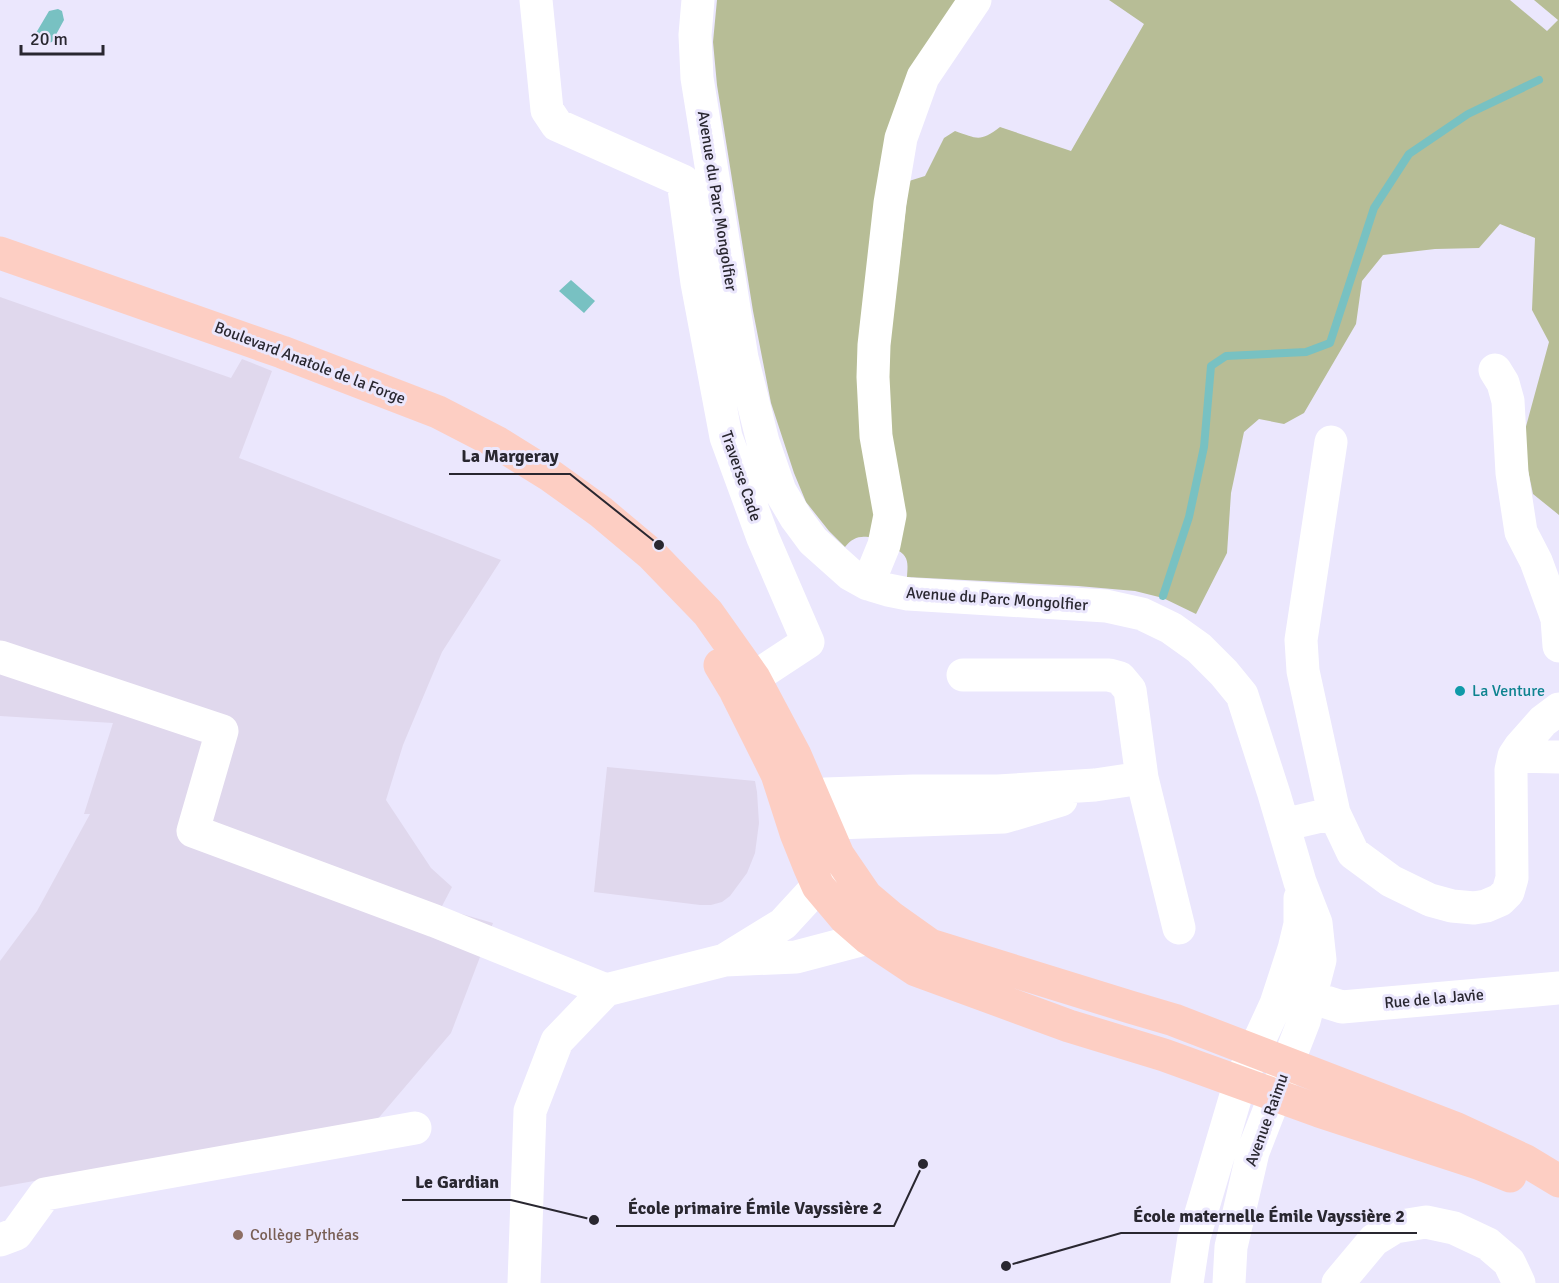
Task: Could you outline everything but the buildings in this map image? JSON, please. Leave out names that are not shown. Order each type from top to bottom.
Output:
[{"type":"main road","name":"Boulevard Anatole de la Forge","points":[[0,253],[282,352],[438,412],[498,443],[551,476],[601,512],[651,554],[708,613],[745,684],[795,755],[805,815]]},
{"type":"main road","name":"Boulevard Anatole de la Forge","points":[[745,684],[777,774],[805,815]]},
{"type":"main road","points":[[805,815],[838,855],[866,896],[880,928],[916,970],[1069,1026],[1164,1055],[1335,1117],[1478,1163],[1559,1196]]},
{"type":"main road","points":[[805,815],[810,868],[818,886],[844,918],[1174,1020],[1457,1128],[1526,1161],[1559,1180]]},
{"type":"street","name":"Traverse Cade","points":[[536,0],[547,110],[557,125],[683,181],[697,283],[726,437],[763,538],[808,642],[745,684]]},
{"type":"street","name":"Avenue du Parc Mongolfier","points":[[698,0],[695,35],[697,78],[742,358],[762,442],[780,491],[813,541],[850,574],[868,584],[908,594],[1106,606],[1142,614],[1171,628],[1199,648],[1224,673],[1242,695],[1300,882],[1316,923],[1320,960],[1304,1021],[1287,1063]]},
{"type":"street","points":[[868,584],[884,545],[890,515],[876,436],[873,377],[874,345],[890,203],[901,138],[923,77],[975,0]]},
{"type":"street","points":[[1495,370],[1503,382],[1508,401],[1512,473],[1521,532],[1536,561],[1557,619],[1559,646]]},
{"type":"street","points":[[1331,442],[1301,640],[1303,671],[1334,813],[1353,852],[1391,881],[1430,900],[1452,906],[1474,908],[1500,900],[1508,892],[1512,878],[1511,771],[1514,756],[1543,721],[1559,709]]},
{"type":"street","points":[[0,657],[222,731],[194,831],[435,921],[606,990]]},
{"type":"street","points":[[963,675],[1109,675],[1120,678],[1130,690],[1142,778],[1179,928]]},
{"type":"street","points":[[1514,756],[1559,758]]},
{"type":"street","points":[[805,815],[914,820],[1004,817],[1054,803],[1095,785],[1142,778]]},
{"type":"street","points":[[1284,825],[1334,813]]},
{"type":"street","points":[[724,960],[783,924],[818,886],[846,869]]},
{"type":"street","name":"Avenue du Parc Mongolfier","points":[[1254,1050],[1276,1004],[1294,949],[1300,924],[1300,882]]},
{"type":"street","points":[[524,1283],[530,1112],[557,1041],[606,990],[724,960],[796,957],[880,928]]},
{"type":"street","name":"Rue de la Javie","points":[[1310,997],[1342,1007],[1559,988]]},
{"type":"street","name":"Avenue Raimu","points":[[1187,1283],[1194,1237],[1240,1082],[1254,1050]]},
{"type":"street","name":"Avenue Raimu","points":[[1229,1283],[1231,1247],[1250,1163],[1287,1063]]},
{"type":"street","points":[[0,1240],[16,1234],[45,1194],[415,1128]]},
{"type":"street","points":[[1338,1283],[1374,1240],[1395,1227],[1426,1222],[1454,1228],[1488,1244],[1509,1262],[1519,1283]]},
{"type":"shaded area","points":[[717,0],[963,0],[917,72],[873,538],[858,538],[845,547],[806,502],[771,403],[753,311],[717,85],[713,42]]},
{"type":"shaded area","points":[[1109,0],[1510,0],[1547,31],[1558,20],[1534,0],[1559,0],[1559,515],[1533,494],[1522,441],[1549,342],[1532,310],[1535,238],[1500,224],[1479,248],[1435,249],[1383,255],[1362,281],[1356,324],[1304,413],[1284,424],[1259,419],[1244,432],[1231,493],[1227,553],[1196,614],[1163,598],[1135,591],[907,577],[906,560],[903,554],[894,548],[883,400],[909,181],[925,176],[944,138],[955,131],[979,138],[1000,127],[1071,151],[1144,24]]},
{"type":"shaded area","points":[[58,9],[62,11],[64,20],[52,42],[43,44],[36,33],[49,11]]},
{"type":"shaded area","points":[[571,280],[595,301],[584,313],[559,291]]},
{"type":"shaded area","points":[[0,297],[231,378],[242,359],[272,371],[239,458],[501,560],[442,652],[403,745],[386,800],[431,868],[452,887],[441,908],[493,923],[451,1033],[376,1121],[0,1187],[0,961],[37,911],[90,814],[84,814],[113,723],[0,716]]},
{"type":"shaded area","points":[[607,767],[755,781],[759,823],[755,853],[747,873],[730,896],[722,902],[700,905],[594,892]]},
{"type":"waterway","points":[[1163,596],[1189,517],[1204,447],[1211,366],[1226,356],[1306,352],[1330,343],[1374,208],[1409,154],[1468,114],[1539,80]]},
{"type":"place","name":"La Margeray","points":[[659,545]]},
{"type":"place","name":"La Venture","points":[[1460,691]]},
{"type":"place","name":"École primaire Émile Vayssière 2","points":[[923,1164]]},
{"type":"place","name":"Le Gardian","points":[[594,1220]]},
{"type":"place","name":"Collège Pythéas","points":[[238,1235]]},
{"type":"place","name":"École maternelle Émile Vayssière 2","points":[[1006,1266]]}]
